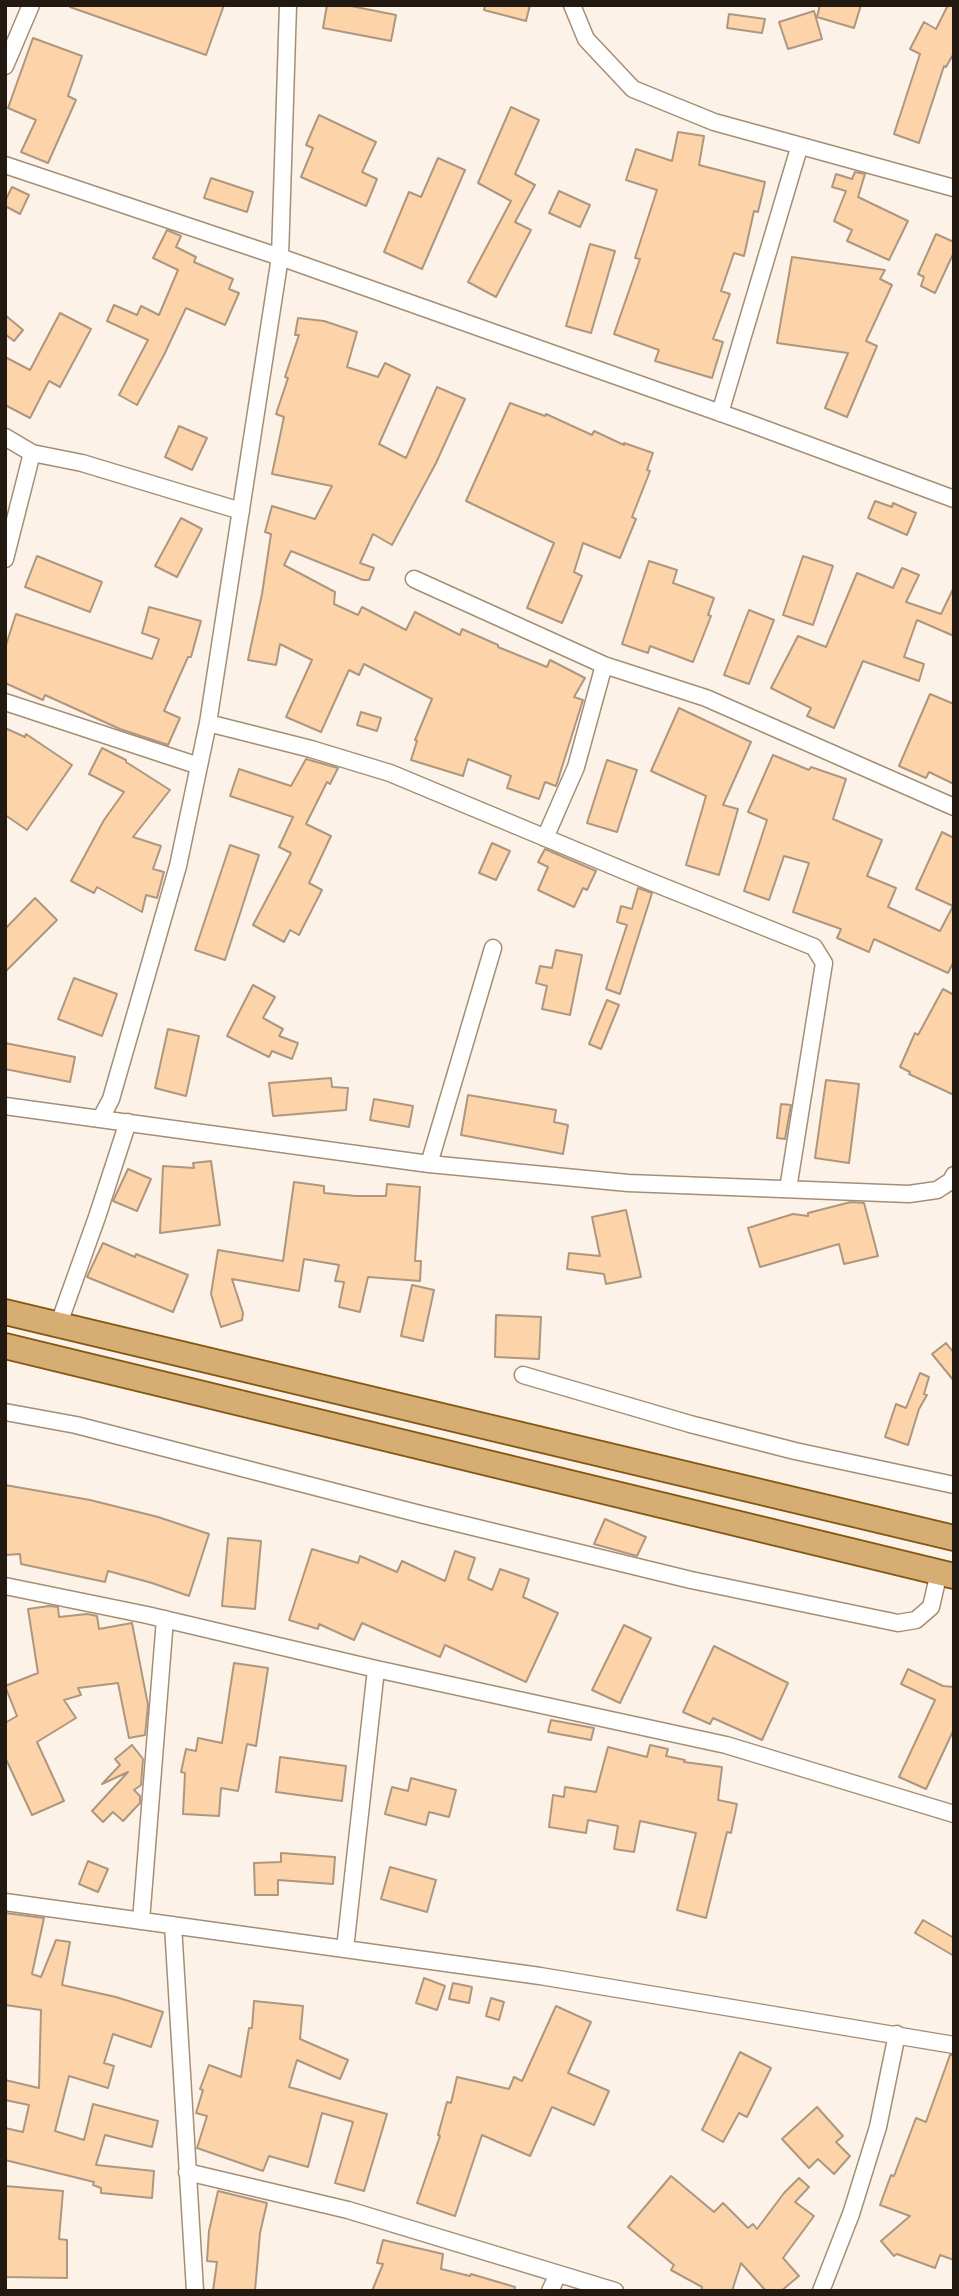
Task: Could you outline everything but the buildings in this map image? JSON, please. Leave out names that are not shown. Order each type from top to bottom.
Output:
[{"type":"main road","points":[[5,1312],[954,1538]]},
{"type":"main road","points":[[5,1346],[947,1574]]},
{"type":"street","points":[[5,66],[31,5]]},
{"type":"street","points":[[102,1118],[111,1099],[178,866],[208,723],[280,257],[288,5]]},
{"type":"street","points":[[572,5],[586,39],[633,89],[714,122],[799,148],[954,188]]},
{"type":"street","points":[[720,413],[799,148]]},
{"type":"street","points":[[5,165],[280,257],[954,499]]},
{"type":"street","points":[[5,437],[32,453],[82,463],[241,511]]},
{"type":"street","points":[[5,559],[32,453]]},
{"type":"street","points":[[414,579],[604,665],[706,698],[954,807]]},
{"type":"street","points":[[545,838],[576,767],[604,665]]},
{"type":"street","points":[[5,702],[199,766]]},
{"type":"street","points":[[208,723],[311,749],[390,773],[814,947],[824,963],[788,1189]]},
{"type":"street","points":[[429,1164],[494,948]]},
{"type":"street","points":[[5,1107],[429,1164],[628,1183],[909,1194],[937,1190],[951,1181],[954,1175]]},
{"type":"street","points":[[58,1326],[128,1122]]},
{"type":"street","points":[[523,1375],[690,1424],[795,1451],[954,1485]]},
{"type":"street","points":[[5,1412],[89,1428],[420,1514],[691,1580],[898,1623],[916,1620],[931,1607],[947,1574]]},
{"type":"street","points":[[5,1586],[165,1619],[376,1669],[726,1745],[954,1814]]},
{"type":"street","points":[[141,1921],[165,1619]]},
{"type":"street","points":[[345,1949],[376,1669]]},
{"type":"street","points":[[5,1902],[540,1976],[954,2045]]},
{"type":"street","points":[[173,1925],[195,2291]]},
{"type":"street","points":[[821,2291],[851,2214],[878,2127],[897,2034]]},
{"type":"street","points":[[187,2172],[348,2210],[615,2291]]},
{"type":"street","points":[[550,2291],[558,2274]]}]
